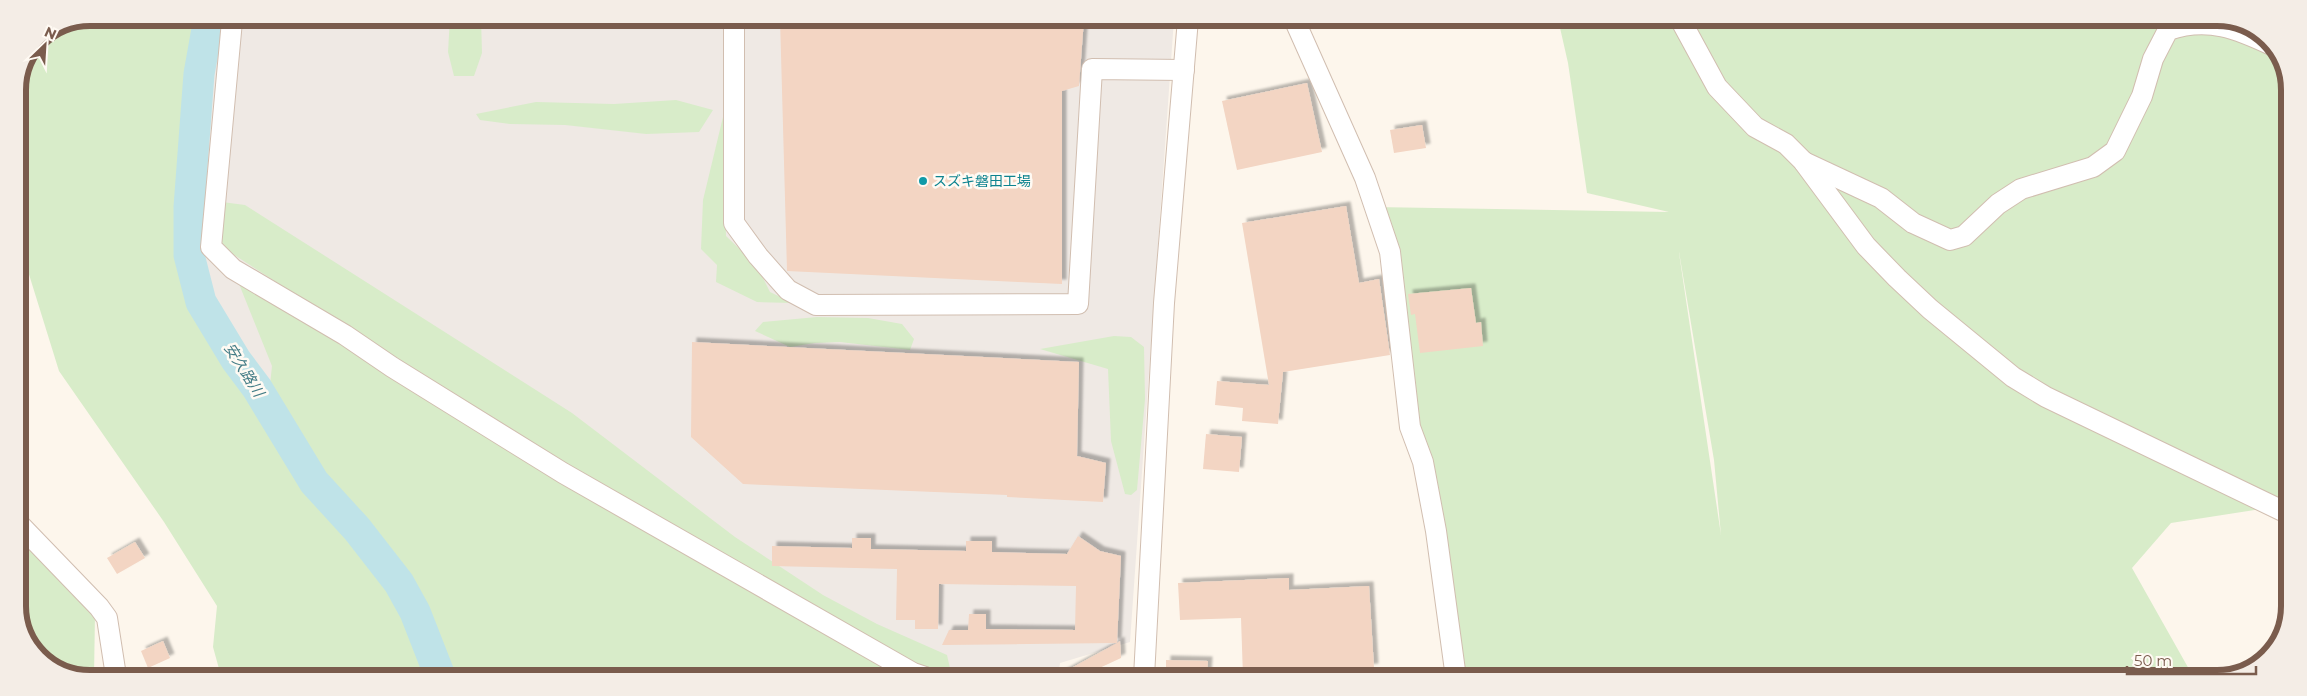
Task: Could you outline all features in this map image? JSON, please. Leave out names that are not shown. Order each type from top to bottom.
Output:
[{"type":"street","points":[[231,26],[211,247],[233,269],[345,335],[392,368],[563,473],[909,670]]},
{"type":"street","points":[[734,26],[734,223],[758,256],[788,290],[816,305],[1078,304],[1092,69],[1184,70]]},
{"type":"street","points":[[1144,670],[1164,303],[1187,26]]},
{"type":"street","points":[[1297,26],[1365,178],[1390,252],[1410,427],[1423,462],[1436,531],[1455,670]]},
{"type":"street","points":[[1684,26],[1717,87],[1755,127],[1786,144],[1802,161],[1866,246],[1930,309],[2014,377],[2046,397],[2281,510]]},
{"type":"street","points":[[1802,161],[1881,198],[1913,223],[1950,240],[1964,236],[1998,204],[2021,189],[2093,167],[2115,151],[2142,96],[2153,59],[2168,30],[2180,26]]},
{"type":"street","points":[[2231,28],[2243,32]]},
{"type":"street","points":[[26,531],[98,607],[106,618],[115,670]]},
{"type":"shaded area","points":[[199,26],[1174,26],[1130,642],[1060,663],[1059,670],[945,670],[938,666],[937,670],[403,670],[200,307],[168,145]]},
{"type":"green space","points":[[206,26],[177,207],[209,315],[294,455],[389,581],[415,629],[427,670],[219,670],[213,647],[217,606],[164,522],[59,371],[26,265],[26,91],[27,78],[31,66],[45,45],[66,31],[78,27]]},
{"type":"green space","points":[[450,26],[481,26],[482,53],[474,76],[454,76],[448,52]]},
{"type":"green space","points":[[1560,26],[2216,26],[2233,28],[2259,42],[2272,58],[2281,86],[2281,517],[2261,509],[2171,523],[2132,568],[2189,670],[1456,670],[1374,207],[1669,212],[1587,193],[1568,63]],"holes":[[[1679,252],[1714,460],[1721,535]]]},
{"type":"green space","points":[[676,100],[713,110],[699,132],[646,134],[565,125],[510,124],[480,120],[476,114],[536,102],[614,104]]},
{"type":"green space","points":[[723,117],[726,236],[757,266],[770,292],[793,303],[757,302],[716,282],[717,265],[701,249],[703,200]]},
{"type":"green space","points":[[222,202],[245,205],[572,413],[735,537],[823,595],[877,624],[947,655],[950,670],[450,670],[418,589],[321,476],[269,394],[272,366],[233,269],[639,515],[225,249],[209,212]]},
{"type":"green space","points":[[817,317],[868,318],[902,324],[914,339],[910,350],[840,342],[790,347],[755,331],[763,322]]},
{"type":"green space","points":[[1114,336],[1131,337],[1144,347],[1145,399],[1137,490],[1131,495],[1125,494],[1111,441],[1108,369],[1040,349]]},
{"type":"green space","points":[[26,545],[95,614],[94,670],[74,668],[66,665],[45,651],[35,638],[27,618]]},
{"type":"building","name":"スズキ磐田工場","points":[[780,26],[1083,26],[1079,86],[1062,91],[1062,284],[787,271]]},
{"type":"building","points":[[1307,83],[1322,152],[1237,170],[1222,101]]},
{"type":"building","points":[[1422,125],[1426,148],[1394,153],[1390,130]]},
{"type":"building","points":[[1346,206],[1359,283],[1379,279],[1390,355],[1283,372],[1278,424],[1242,421],[1243,408],[1215,405],[1217,381],[1269,385],[1242,223]]},
{"type":"building","points":[[1471,288],[1476,323],[1481,322],[1483,346],[1420,353],[1415,314],[1411,315],[1408,294]]},
{"type":"building","points":[[692,342],[1079,362],[1077,456],[1106,463],[1103,502],[1007,497],[1007,495],[743,484],[691,437]]},
{"type":"building","points":[[1206,434],[1242,437],[1239,472],[1203,469]]},
{"type":"building","points":[[1078,536],[1100,551],[1121,556],[1117,643],[942,645],[949,630],[968,630],[969,614],[986,614],[986,629],[1075,630],[1076,586],[939,584],[938,629],[915,629],[915,620],[896,620],[897,569],[772,566],[772,546],[852,548],[852,538],[871,538],[871,549],[966,551],[966,541],[992,541],[992,552],[1067,554]]},
{"type":"building","points":[[135,542],[145,558],[117,574],[107,558]]},
{"type":"building","points":[[1289,578],[1289,590],[1369,586],[1374,668],[1342,670],[1243,670],[1241,618],[1180,620],[1178,583]]},
{"type":"building","points":[[163,641],[170,658],[148,668],[141,651]]},
{"type":"building","points":[[1120,641],[1121,658],[1095,670],[1068,670]]},
{"type":"building","points":[[1166,660],[1208,661],[1207,670],[1166,670]]},
{"type":"waterway","name":"安久路川","points":[[208,26],[199,74],[189,207],[189,255],[201,302],[236,360],[257,388],[314,482],[357,529],[399,583],[415,612],[438,670]]},
{"type":"place","name":"スズキ磐田工場","points":[[923,181]]}]
